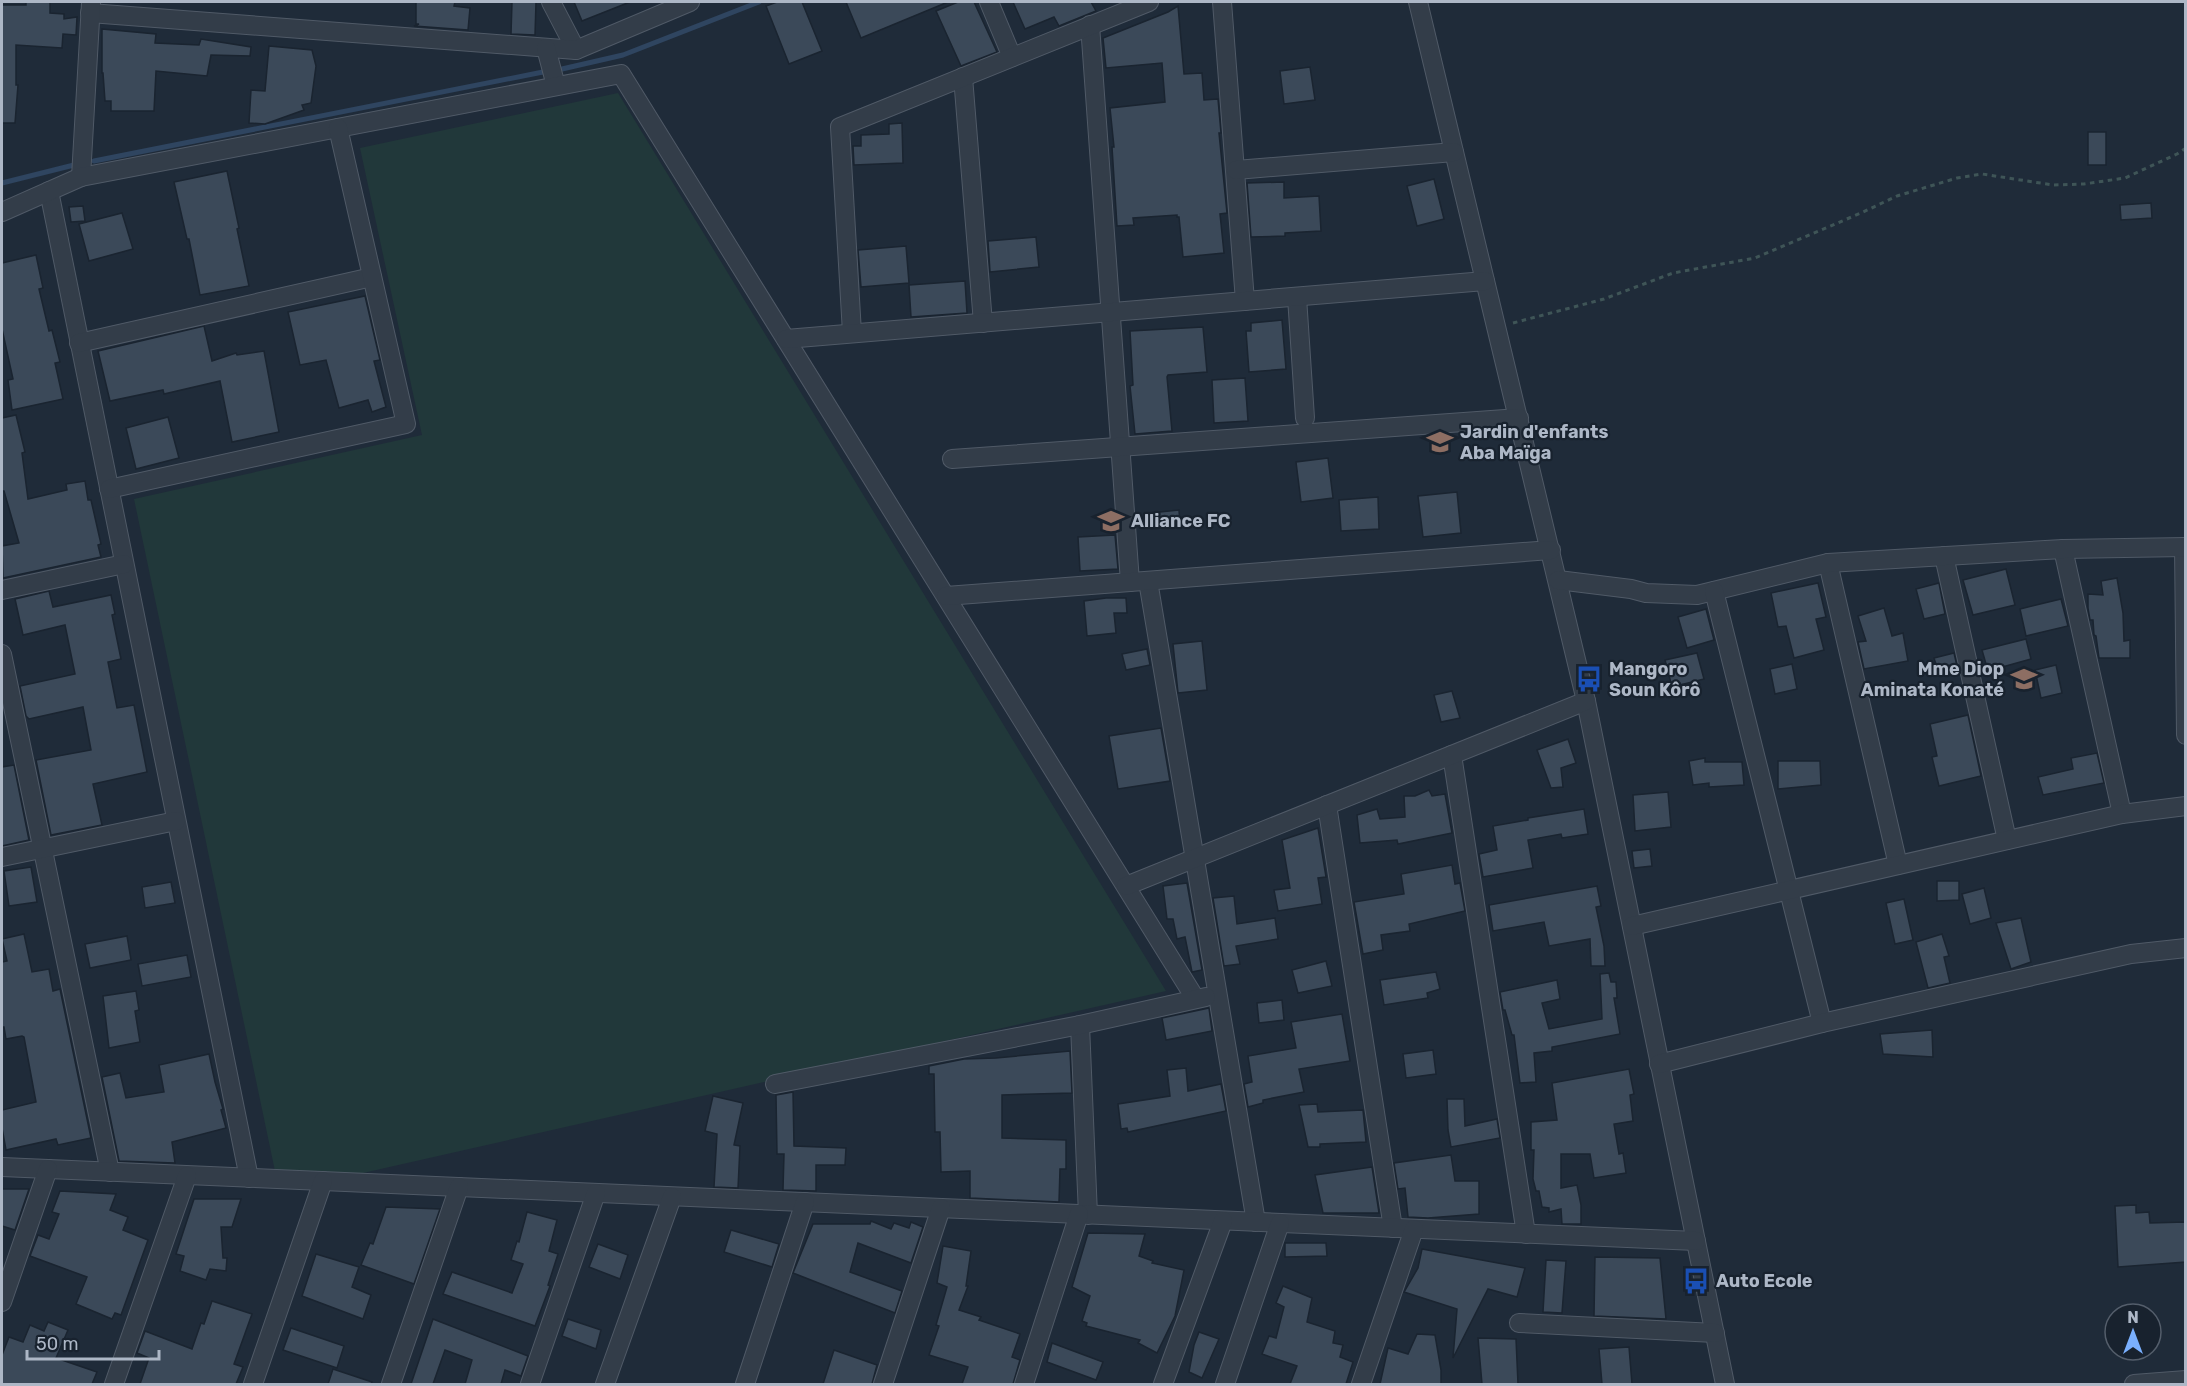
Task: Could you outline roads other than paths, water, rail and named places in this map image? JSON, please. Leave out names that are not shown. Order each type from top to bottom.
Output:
[{"type":"street","points":[[551,2],[576,50]]},
{"type":"street","points":[[81,177],[90,7],[576,50],[690,2]]},
{"type":"street","points":[[989,2],[1012,57]]},
{"type":"street","points":[[852,333],[840,127],[1149,2]]},
{"type":"street","points":[[1222,2],[1245,301]]},
{"type":"street","points":[[1418,2],[1586,701],[1725,1384]]},
{"type":"street","points":[[1090,25],[1121,447],[1139,582],[1193,859],[1256,1222]]},
{"type":"street","points":[[546,48],[556,86]]},
{"type":"street","points":[[2,212],[81,177],[621,74],[1196,998]]},
{"type":"street","points":[[963,77],[983,322]]},
{"type":"street","points":[[109,489],[406,424],[338,128]]},
{"type":"street","points":[[1236,170],[1454,152]]},
{"type":"street","points":[[49,191],[249,1178]]},
{"type":"street","points":[[79,343],[372,277]]},
{"type":"street","points":[[786,339],[1485,281]]},
{"type":"street","points":[[1297,297],[1305,418]]},
{"type":"street","points":[[952,459],[1519,418]]},
{"type":"street","points":[[1558,580],[1679,596],[1696,595],[1828,563],[2063,549],[2185,547],[2186,735]]},
{"type":"street","points":[[2063,549],[2122,814]]},
{"type":"street","points":[[946,596],[1551,550]]},
{"type":"street","points":[[1944,556],[2007,840]]},
{"type":"street","points":[[1828,563],[1898,865]]},
{"type":"street","points":[[2,590],[124,564]]},
{"type":"street","points":[[1713,591],[1822,1023]]},
{"type":"street","points":[[2,654],[110,1172]]},
{"type":"street","points":[[1126,886],[1586,701]]},
{"type":"street","points":[[1452,755],[1526,1234]]},
{"type":"street","points":[[1327,805],[1393,1228]]},
{"type":"street","points":[[1632,926],[2122,814],[2186,806]]},
{"type":"street","points":[[2,856],[176,821]]},
{"type":"street","points":[[1659,1064],[1822,1023],[2131,954],[2186,948]]},
{"type":"street","points":[[775,1084],[1080,1025],[1217,995]]},
{"type":"street","points":[[1024,1384],[1084,1215],[1080,1025]]},
{"type":"street","points":[[2,1167],[1696,1241]]},
{"type":"street","points":[[2,1302],[48,1169]]},
{"type":"street","points":[[114,1384],[187,1176]]},
{"type":"street","points":[[253,1384],[323,1181]]},
{"type":"street","points":[[391,1384],[459,1187]]},
{"type":"street","points":[[530,1384],[596,1193]]},
{"type":"street","points":[[604,1384],[672,1197]]},
{"type":"street","points":[[745,1384],[805,1202]]},
{"type":"street","points":[[883,1384],[941,1208]]},
{"type":"street","points":[[1163,1384],[1223,1221]]},
{"type":"street","points":[[1225,1384],[1281,1223]]},
{"type":"street","points":[[1361,1384],[1414,1229]]},
{"type":"street","points":[[1519,1323],[1715,1333]]},
{"type":"street","points":[[2134,1384],[2186,1380]]},
{"type":"waterway","points":[[562,69],[623,55],[759,2]]},
{"type":"waterway","points":[[94,161],[543,72]]},
{"type":"waterway","points":[[2,183],[74,165]]},
{"type":"place","name":"Jardin d'enfants Aba Maïga","points":[[1440,442]]},
{"type":"place","name":"Alliance FC","points":[[1111,521]]},
{"type":"place","name":"Mangoro Soun Kôrô","points":[[1589,679]]},
{"type":"place","name":"Mme Diop Aminata Konaté","points":[[2024,679]]},
{"type":"place","name":"Auto Ecole","points":[[1696,1281]]}]
